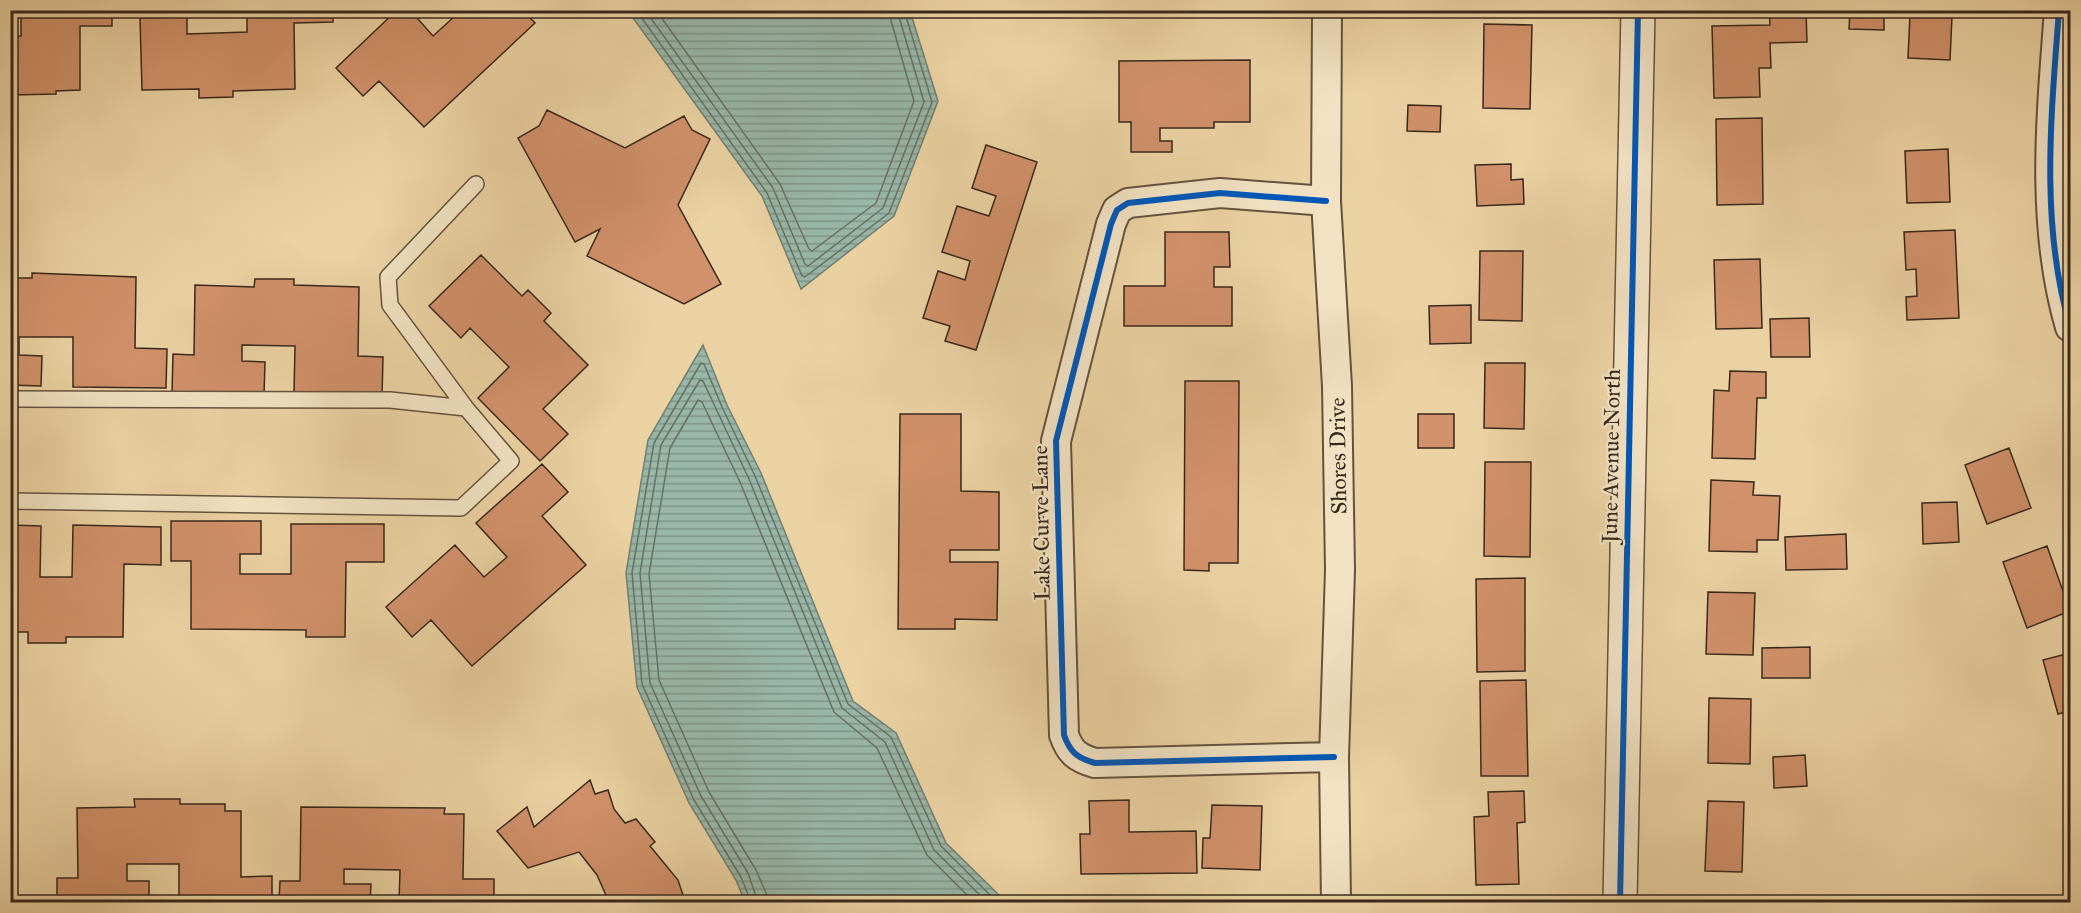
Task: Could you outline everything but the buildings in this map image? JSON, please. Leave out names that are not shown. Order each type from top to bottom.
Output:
[{"type":"street","name":"Shores Drive","points":[[1327,10],[1326,201],[1337,386],[1340,570],[1334,757],[1336,903]]},
{"type":"street","name":"June Avenue North","points":[[1620,903],[1638,10]]},
{"type":"street","points":[[2059,10],[2051,128],[2051,219],[2063,264],[2070,327]]},
{"type":"street","name":"Lake Curve Lane","points":[[1326,201],[1220,193],[1128,202],[1117,210],[1111,224],[1106,252],[1056,441],[1064,735],[1070,749],[1081,759],[1095,763],[1334,757]]},
{"type":"lane","points":[[10,501],[460,508],[511,461],[466,408],[390,305],[388,277],[476,184]]},
{"type":"lane","points":[[10,399],[390,400],[466,408]]},
{"type":"water","points":[[628,11],[910,11],[938,101],[894,216],[801,289],[762,196]]},
{"type":"water","points":[[703,345],[727,405],[761,473],[853,701],[896,733],[946,843],[1001,897],[1001,902],[745,902],[736,880],[689,803],[637,687],[626,573],[648,440]]},
{"type":"cycle path","points":[[1620,902],[1638,10]]},
{"type":"cycle path","points":[[2059,10],[2051,130],[2051,210],[2054,249],[2070,327]]},
{"type":"cycle path","points":[[1326,201],[1220,193],[1128,203],[1117,210],[1111,224],[1056,441],[1064,735],[1072,750],[1083,759],[1095,763],[1334,757]]}]
